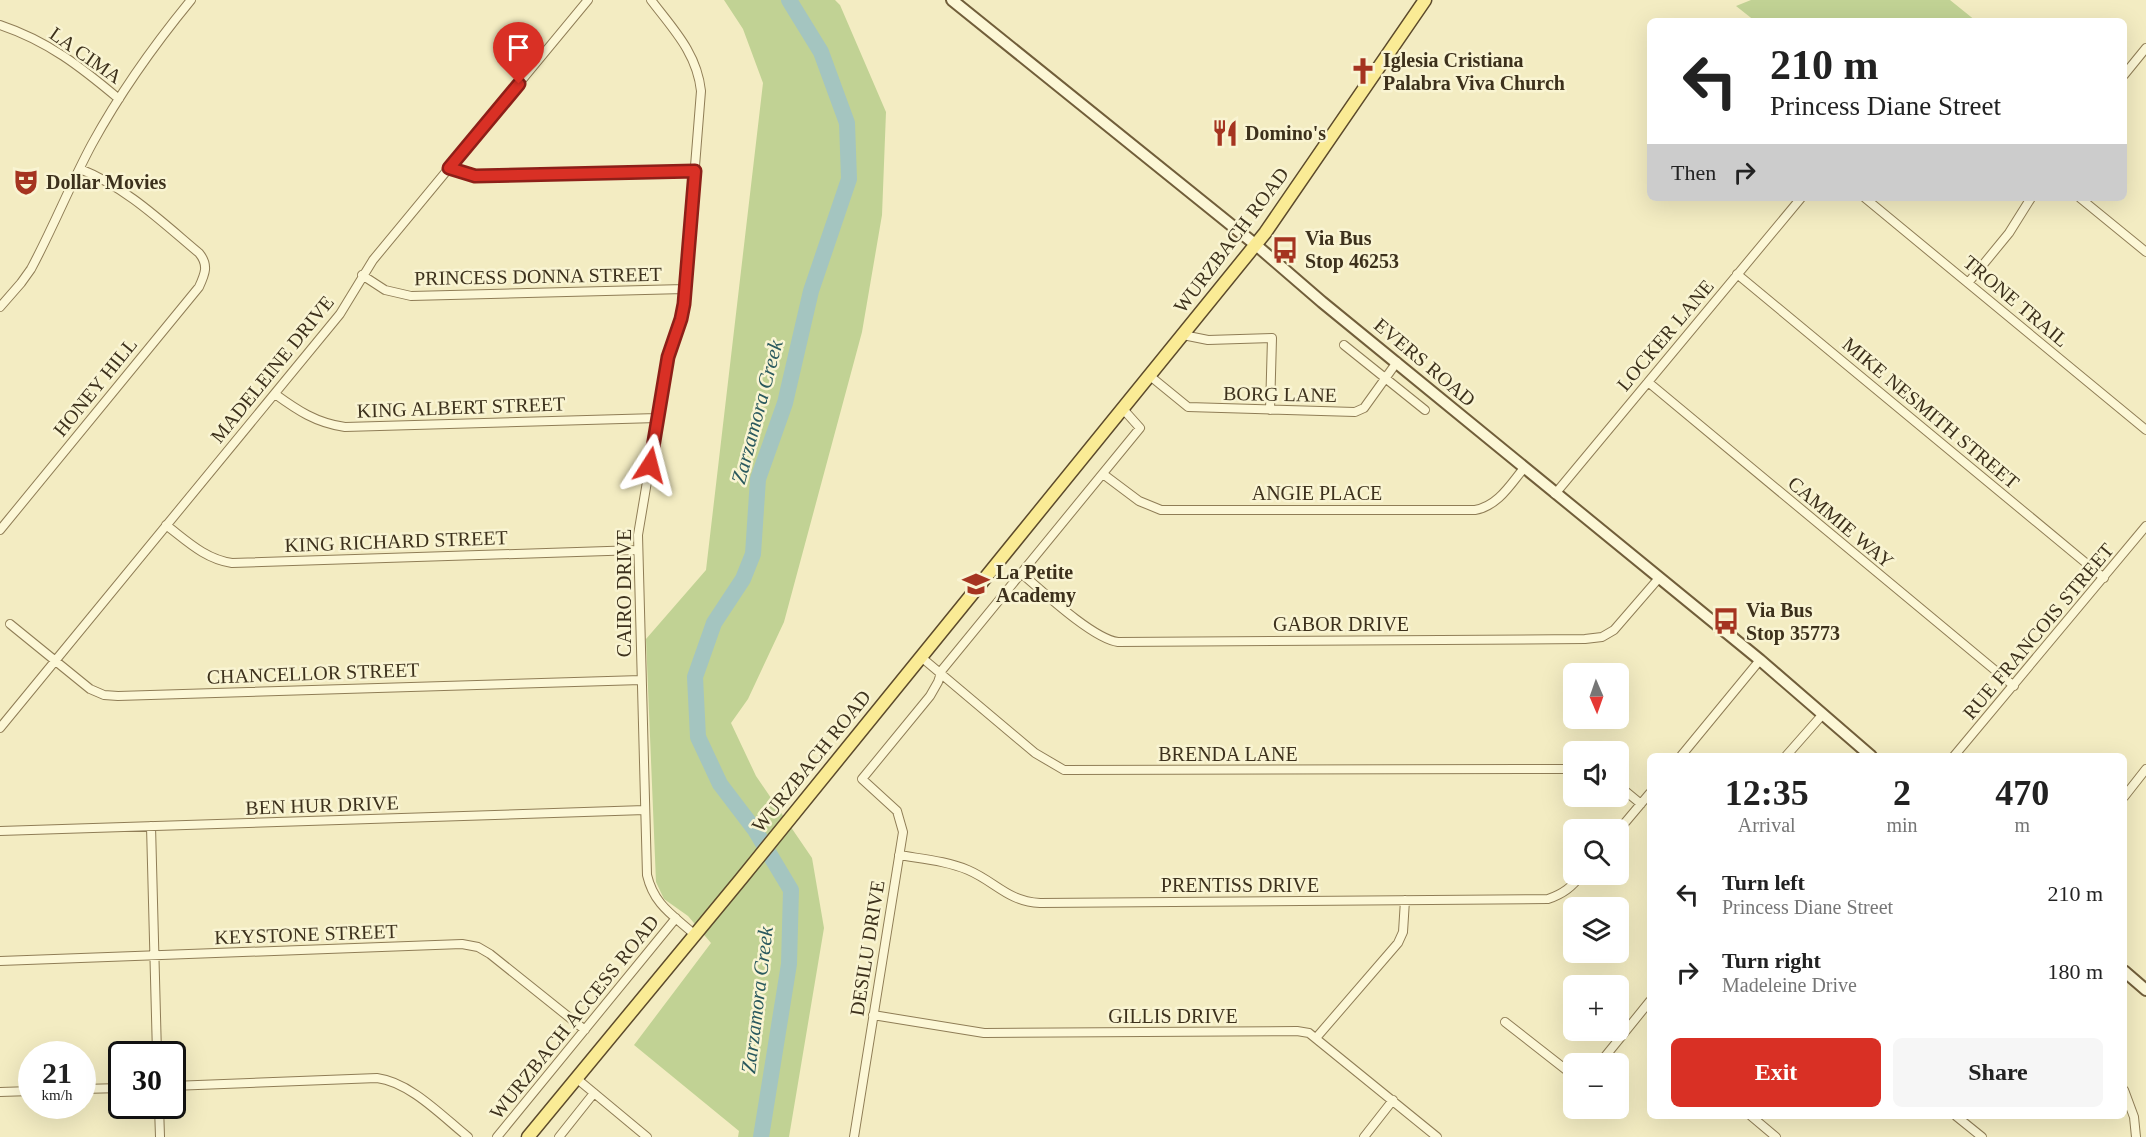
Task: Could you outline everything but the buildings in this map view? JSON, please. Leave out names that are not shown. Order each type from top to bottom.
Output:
[{"type":"main road","name":"EVERS ROAD","points":[[952,0],[1256,244],[1322,302],[1760,660],[1868,753]]},
{"type":"main road","name":"WURZBACH ROAD","points":[[528,1137],[741,879],[1271,225],[1425,0]]},
{"type":"main road","points":[[2127,974],[2146,990]]},
{"type":"street","points":[[0,306],[21,284],[31,268],[80,169],[119,99],[162,36],[191,0]]},
{"type":"street","name":"MADELEINE DRIVE","points":[[0,728],[340,314],[362,275],[588,0]]},
{"type":"street","name":"CAIRO DRIVE","points":[[651,0],[687,46],[698,72],[700,103],[681,319],[668,357],[638,535],[647,875],[650,889],[656,899],[695,935]]},
{"type":"street","name":"LA CIMA","points":[[0,25],[53,48],[119,99]]},
{"type":"street","points":[[2127,71],[2146,48]]},
{"type":"street","points":[[449,168],[475,176],[695,171]]},
{"type":"street","name":"HONEY HILL","points":[[0,530],[199,287],[205,275],[205,260],[199,253],[124,192],[80,169]]},
{"type":"street","name":"LOCKER LANE","points":[[1555,494],[1798,201]]},
{"type":"street","name":"TRONE TRAIL","points":[[1869,201],[2146,430]]},
{"type":"street","points":[[1968,283],[2009,233],[2029,201]]},
{"type":"street","points":[[2084,201],[2146,252]]},
{"type":"street","name":"MIKE NESMITH STREET","points":[[1737,274],[2104,578]]},
{"type":"street","name":"PRINCESS DONNA STREET","points":[[362,275],[385,290],[411,296],[684,289]]},
{"type":"street","points":[[1183,335],[1208,340],[1272,338],[1270,410]]},
{"type":"street","points":[[1344,345],[1425,410]]},
{"type":"street","name":"BORG LANE","points":[[1150,376],[1188,407],[1355,412],[1364,408],[1396,362]]},
{"type":"street","name":"CAMMIE WAY","points":[[1647,382],[2014,686]]},
{"type":"street","name":"KING ALBERT STREET","points":[[275,394],[315,420],[345,427],[657,418]]},
{"type":"street","points":[[940,673],[1140,428],[1123,409]]},
{"type":"street","name":"ANGIE PLACE","points":[[1103,474],[1139,501],[1161,510],[1475,510],[1485,508],[1498,499],[1524,468]]},
{"type":"street","name":"KING RICHARD STREET","points":[[166,525],[203,553],[218,561],[232,563],[638,550]]},
{"type":"street","name":"RUE FRANCOIS STREET","points":[[1957,753],[2146,526]]},
{"type":"street","name":"GABOR DRIVE","points":[[1021,573],[1096,633],[1118,642],[1585,639],[1602,637],[1614,630],[1659,578]]},
{"type":"street","name":"CHANCELLOR STREET","points":[[10,624],[90,689],[104,695],[642,680]]},
{"type":"street","name":"BRENDA LANE","points":[[921,657],[1035,753],[1064,770],[1563,769]]},
{"type":"street","points":[[1683,753],[1760,660]]},
{"type":"street","name":"DESILU DRIVE","points":[[854,1137],[903,832],[897,811],[862,779],[930,696],[940,673]]},
{"type":"street","points":[[1789,753],[1823,714]]},
{"type":"street","points":[[2127,793],[2146,769]]},
{"type":"street","points":[[1629,794],[1641,804]]},
{"type":"street","points":[[1628,819],[1647,797]]},
{"type":"street","name":"BEN HUR DRIVE","points":[[0,831],[645,810]]},
{"type":"street","points":[[151,826],[156,1041]]},
{"type":"street","name":"PRENTISS DRIVE","points":[[899,855],[956,865],[975,873],[1004,893],[1032,902],[1548,899],[1560,895],[1570,885]]},
{"type":"street","points":[[1316,1038],[1398,943],[1403,932],[1406,900]]},
{"type":"street","name":"WURZBACH ACCESS ROAD","points":[[497,1137],[676,918]]},
{"type":"street","name":"KEYSTONE STREET","points":[[0,961],[462,944],[478,947],[490,954],[585,1030]]},
{"type":"street","points":[[1608,1053],[1647,1005]]},
{"type":"street","name":"GILLIS DRIVE","points":[[873,1015],[984,1033],[1296,1031],[1309,1033],[1437,1137]]},
{"type":"street","points":[[1505,1022],[1563,1067]]},
{"type":"street","points":[[576,1078],[647,1137]]},
{"type":"street","points":[[186,1085],[390,1079],[405,1087],[468,1137]]},
{"type":"street","points":[[0,1092],[18,1091]]},
{"type":"street","points":[[559,1137],[594,1093]]},
{"type":"street","points":[[2127,1098],[2134,1117],[2136,1137]]},
{"type":"street","points":[[1364,1137],[1394,1100]]},
{"type":"street","points":[[159,1119],[160,1137]]},
{"type":"street","points":[[1755,1119],[1776,1137]]},
{"type":"street","points":[[1960,1119],[1982,1137]]},
{"type":"green space","points":[[724,0],[835,0],[840,5],[886,112],[882,215],[862,332],[784,622],[748,699],[731,723],[756,776],[812,858],[824,928],[789,1137],[738,1137],[739,1131],[634,1045],[711,943],[688,916],[664,899],[656,882],[646,639],[706,570],[763,83],[743,29]]},
{"type":"green space","points":[[1751,0],[1950,0],[1972,18],[1751,18],[1736,6]]},
{"type":"waterway","name":"Zarzamora Creek","points":[[761,1137],[789,964],[791,890],[755,830],[720,784],[698,737],[695,677],[714,623],[743,579],[753,554],[758,479],[785,403],[811,291],[849,179],[847,123],[821,52],[789,0]]},
{"type":"place","name":"Iglesia Cristiana Palabra Viva Church","points":[[1363,71]]},
{"type":"place","name":"Domino's","points":[[1225,133]]},
{"type":"place","name":"Dollar Movies","points":[[26,182]]},
{"type":"place","name":"Via Bus Stop 46253","points":[[1285,250]]},
{"type":"place","name":"La Petite Academy","points":[[976,584]]},
{"type":"place","name":"Via Bus Stop 35773","points":[[1726,621]]},
{"type":"route","points":[[519,84],[449,168],[475,176],[695,171],[684,304],[668,357],[650,465]]}]
